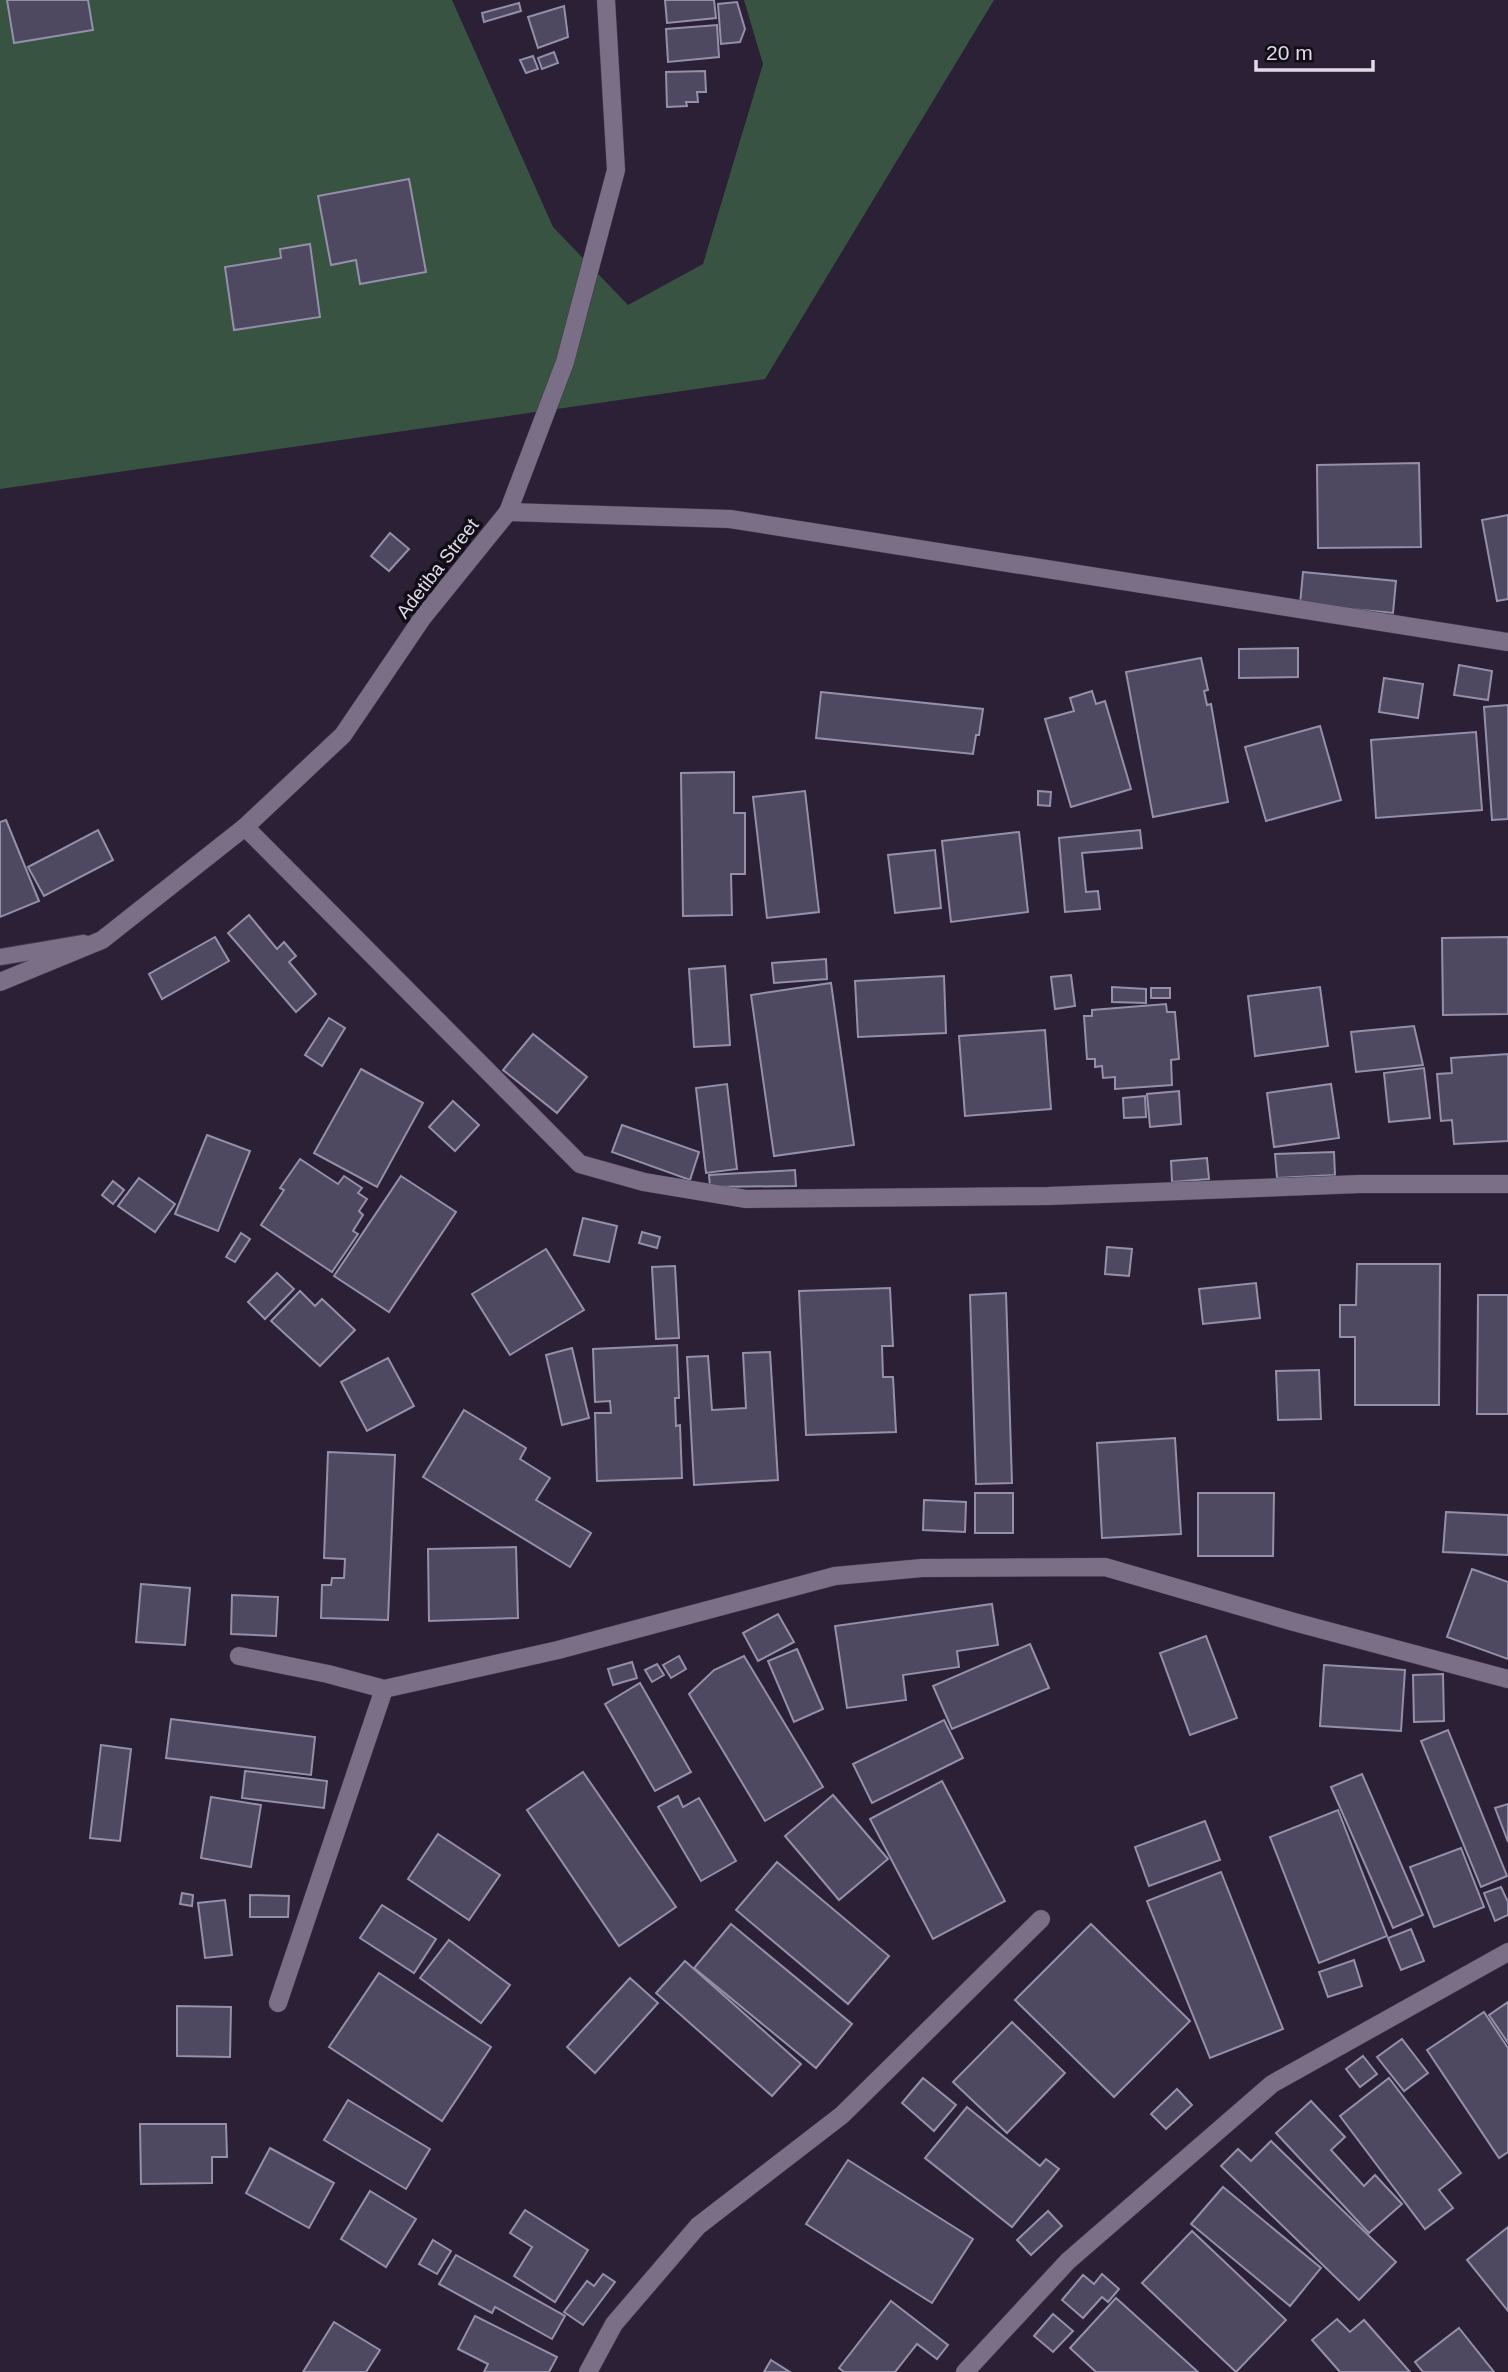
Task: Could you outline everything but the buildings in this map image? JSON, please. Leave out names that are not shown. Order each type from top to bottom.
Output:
[{"type":"street","name":"Adetiba Street","points":[[0,982],[102,940],[245,827],[343,736],[423,617],[508,512],[565,362],[616,170],[606,0]]},
{"type":"street","points":[[508,512],[730,519],[1508,642]]},
{"type":"street","points":[[245,827],[579,1164],[644,1182],[746,1199],[1049,1196],[1360,1184],[1508,1184]]},
{"type":"street","points":[[239,1656],[328,1674],[384,1689],[558,1650],[835,1576],[922,1568],[1105,1567],[1294,1622],[1508,1679]]},
{"type":"street","points":[[278,2003],[384,1689]]},
{"type":"street","points":[[588,2372],[614,2323],[698,2226],[842,2115],[1041,1919]]},
{"type":"street","points":[[965,2372],[1068,2261],[1272,2084],[1508,1952]]},
{"type":"lane","points":[[0,957],[102,940]]},
{"type":"green space","points":[[0,0],[452,0],[553,227],[628,305],[703,264],[763,64],[744,0],[994,0],[765,379],[0,489]]}]
